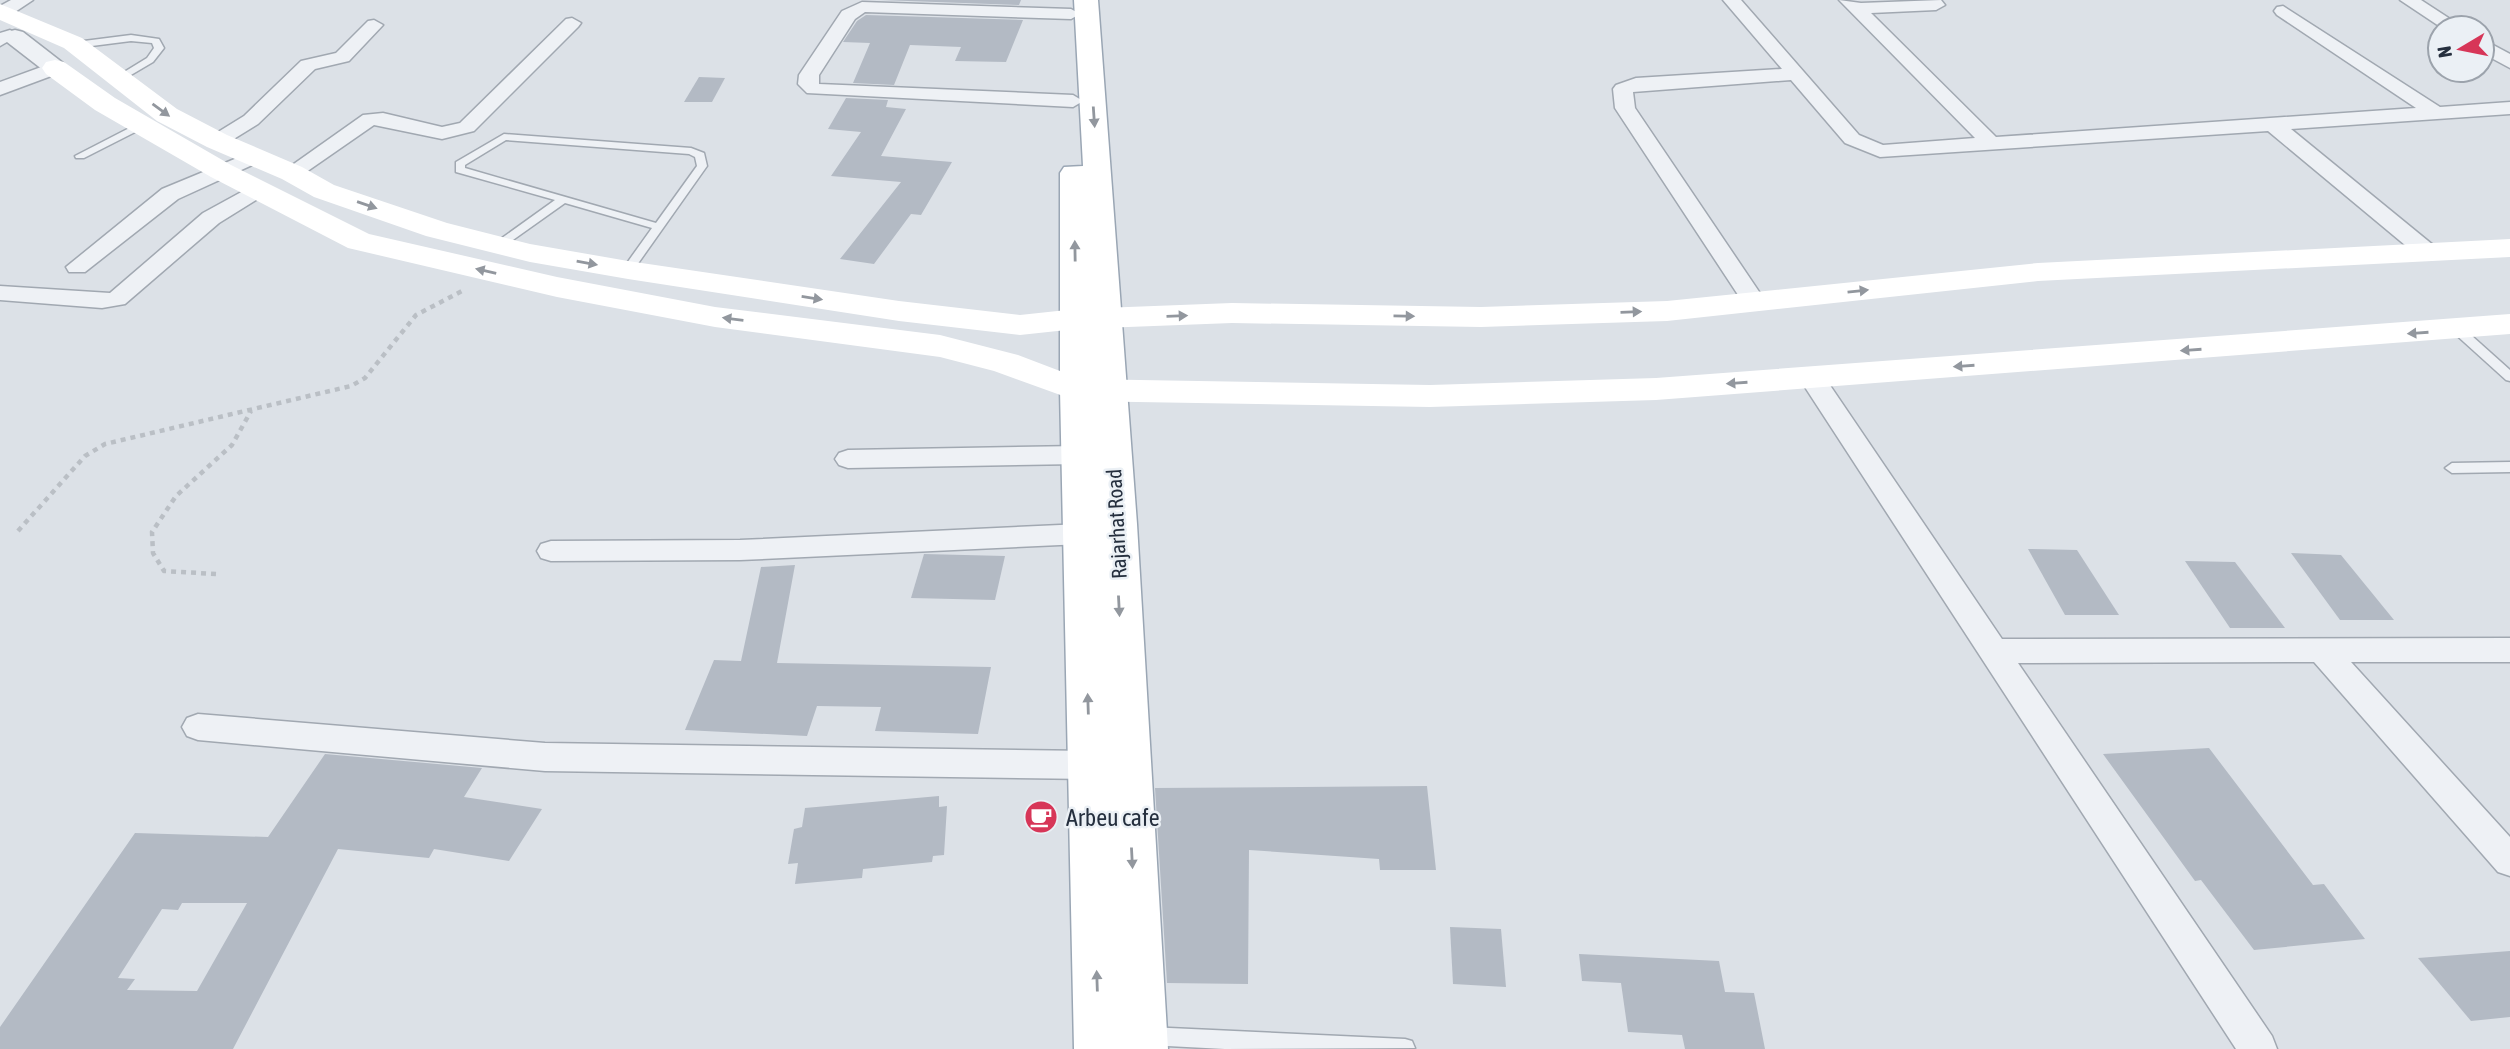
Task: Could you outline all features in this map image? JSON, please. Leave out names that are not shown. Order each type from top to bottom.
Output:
[{"type":"main road","name":"Rajarhat Road","points":[[1076,5],[1073,101],[1092,319]]},
{"type":"main road","name":"Rajarhat Road","points":[[1076,5],[1094,391],[1141,1042]]},
{"type":"main road","points":[[7,24],[61,53],[119,79],[219,156],[256,190],[359,240],[500,260],[628,270],[899,311],[1020,325],[1232,313],[1480,317],[1667,311],[2038,272],[2510,247]]},
{"type":"main road","points":[[61,53],[106,104],[141,125],[219,156],[254,157],[292,173],[324,191],[437,230],[500,260],[715,317],[821,330],[971,342],[1094,391],[1430,396],[1656,388],[2510,324]]},
{"type":"main road","name":"Rajarhat Road","points":[[1094,391],[1079,456],[1100,1049]]},
{"type":"street","points":[[1732,0],[1852,139],[1869,148],[1891,152],[2510,108]]},
{"type":"street","points":[[1852,4],[1936,5],[1932,0]]},
{"type":"street","points":[[2409,0],[2432,14]]},
{"type":"street","points":[[1852,4],[1992,144]]},
{"type":"street","points":[[1073,101],[814,89],[808,84],[809,75],[848,15],[862,7],[1076,5]]},
{"type":"street","points":[[2283,11],[2437,114]]},
{"type":"street","points":[[292,173],[370,119],[443,135],[456,133],[467,127],[572,23]]},
{"type":"street","points":[[77,267],[219,156],[251,120],[308,65],[342,57],[374,25]]},
{"type":"street","points":[[0,89],[61,53]]},
{"type":"street","points":[[1754,302],[1625,108],[1623,89],[1636,84],[1796,74]]},
{"type":"street","points":[[2274,125],[2425,250]]},
{"type":"street","points":[[0,293],[117,299],[211,218],[256,190]]},
{"type":"street","points":[[1812,378],[2258,1049]]},
{"type":"street","points":[[848,458],[1079,456]]},
{"type":"street","points":[[551,551],[740,550],[1082,534]]},
{"type":"street","points":[[2321,650],[2510,861]]},
{"type":"street","points":[[1992,651],[2510,650]]},
{"type":"street","points":[[198,727],[545,757],[1090,765]]},
{"type":"lane","points":[[61,53],[131,38],[156,41],[159,48],[150,60],[119,79]]},
{"type":"lane","points":[[80,156],[141,125]]},
{"type":"lane","points":[[628,270],[659,227],[702,166],[700,155],[691,151],[504,136],[460,164],[460,170],[464,172],[659,227]]},
{"type":"lane","points":[[500,260],[564,200]]},
{"type":"lane","points":[[2458,330],[2510,377]]},
{"type":"lane","points":[[2452,468],[2510,467]]},
{"type":"lane","points":[[1141,1042],[1405,1048]]},
{"type":"path","points":[[18,531],[85,456],[105,444],[351,386],[365,378],[416,315],[500,260]]},
{"type":"path","points":[[216,574],[164,571],[153,553],[152,532],[176,496],[232,445],[252,410]]},
{"type":"building","points":[[881,0],[1021,0],[1019,5]]},
{"type":"building","points":[[866,15],[1023,20],[1006,62],[955,61],[961,47],[910,45],[894,85],[853,83],[870,43],[843,42],[857,21]]},
{"type":"building","points":[[699,77],[725,78],[712,102],[684,102]]},
{"type":"building","points":[[846,98],[888,100],[886,107],[906,109],[881,156],[952,162],[921,215],[911,214],[874,264],[840,259],[901,182],[831,176],[861,132],[828,129]]},
{"type":"building","points":[[2028,549],[2077,550],[2119,615],[2065,615]]},
{"type":"building","points":[[2291,553],[2341,555],[2394,620],[2340,620]]},
{"type":"building","points":[[924,554],[1005,556],[995,600],[911,598]]},
{"type":"building","points":[[2185,561],[2235,562],[2285,628],[2230,628]]},
{"type":"building","points":[[795,565],[777,663],[991,667],[978,734],[875,731],[881,707],[817,706],[807,736],[685,730],[714,660],[741,661],[761,567]]},
{"type":"building","points":[[2209,748],[2313,885],[2324,884],[2365,939],[2254,950],[2201,880],[2195,881],[2103,754]]},
{"type":"building","points":[[325,754],[482,768],[464,797],[542,809],[509,861],[434,849],[429,858],[338,849],[233,1049],[0,1049],[0,1027],[135,833],[268,837]],"holes":[[[182,903],[247,903],[197,991],[127,990],[135,979],[118,978],[162,909],[178,910]]]},
{"type":"building","points":[[1427,786],[1436,870],[1380,870],[1379,859],[1249,850],[1248,984],[1167,983],[1155,788]]},
{"type":"building","points":[[939,796],[939,807],[947,806],[944,855],[933,856],[932,862],[863,869],[862,878],[795,884],[798,863],[788,864],[794,829],[802,827],[805,808]]},
{"type":"building","points":[[1450,927],[1501,929],[1506,987],[1453,984]]},
{"type":"building","points":[[2510,951],[2510,1017],[2471,1021],[2418,958]]},
{"type":"building","points":[[1579,954],[1719,961],[1725,992],[1754,993],[1765,1049],[1685,1049],[1682,1035],[1628,1032],[1621,983],[1582,981]]},
{"type":"place","name":"Arbeu cafe","points":[[1041,817]]}]
